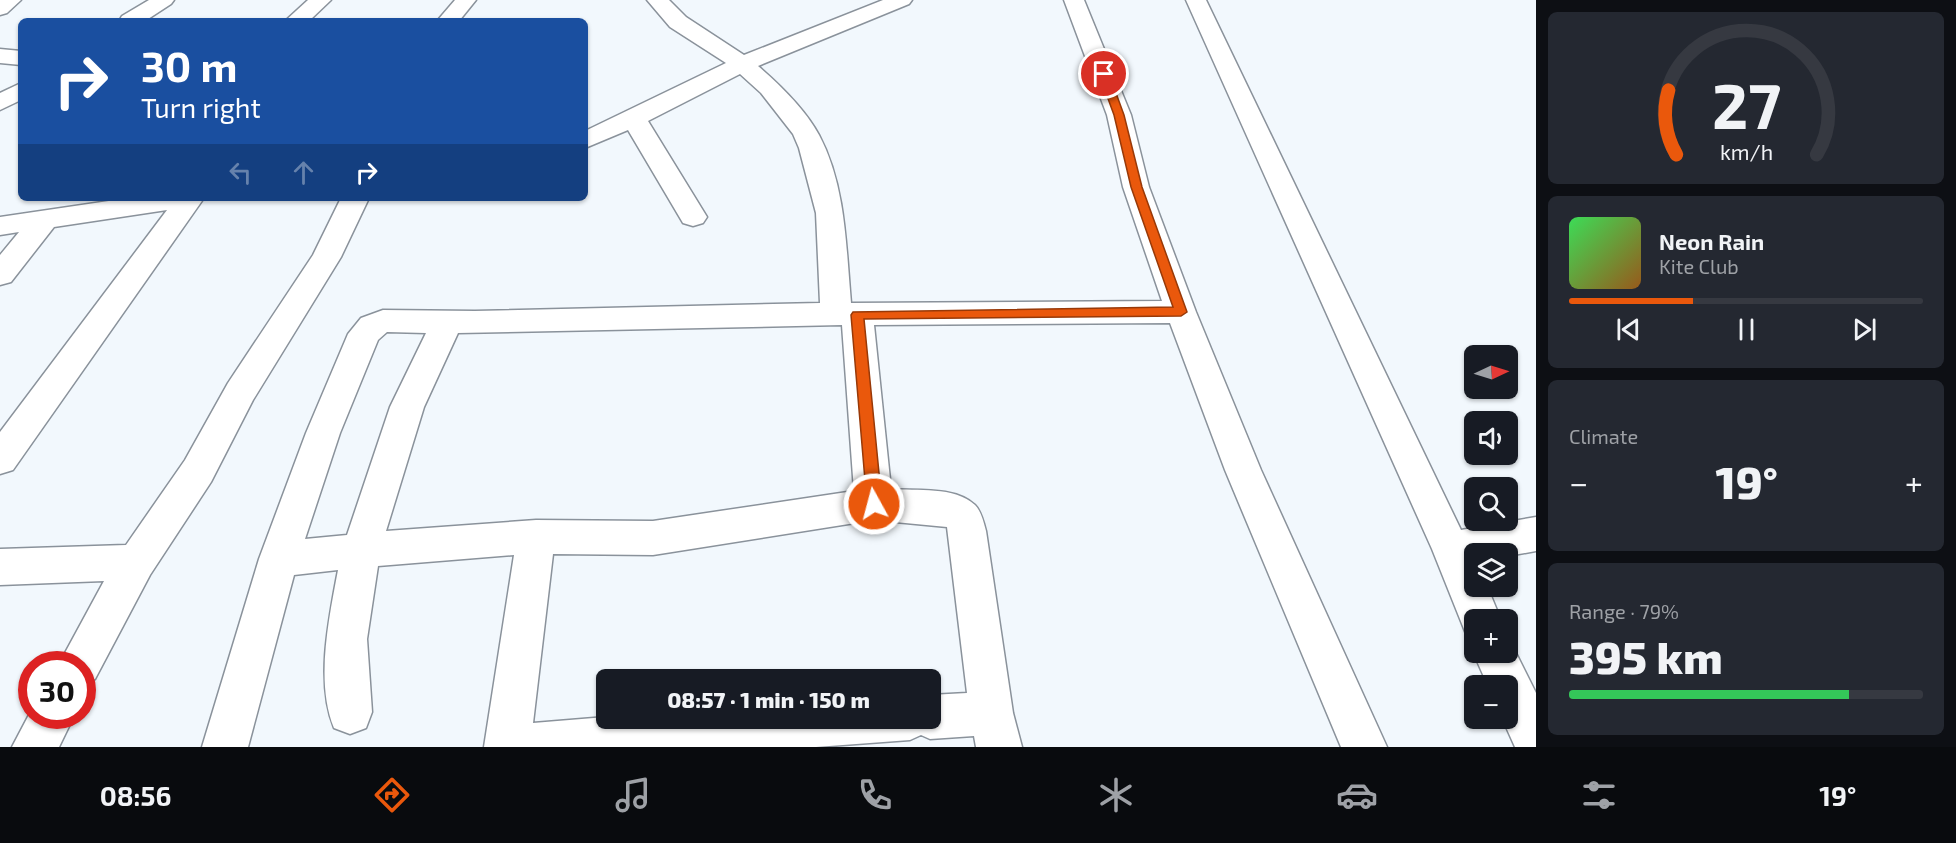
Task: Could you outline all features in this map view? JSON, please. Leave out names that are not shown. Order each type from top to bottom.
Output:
[{"type":"street","points":[[0,9],[11,0]]},
{"type":"street","points":[[135,18],[164,0]]},
{"type":"street","points":[[300,18],[321,0]]},
{"type":"street","points":[[451,18],[466,0]]},
{"type":"street","points":[[657,0],[678,22],[742,63],[769,88],[805,133],[812,148],[830,213],[874,504]]},
{"type":"street","points":[[588,139],[742,63],[902,0]]},
{"type":"street","points":[[1074,0],[1119,115],[1136,187],[1181,312],[1243,470],[1364,747]]},
{"type":"street","points":[[1196,0],[1451,549],[1476,609]]},
{"type":"street","points":[[0,56],[18,58]]},
{"type":"street","points":[[0,103],[18,92]]},
{"type":"street","points":[[634,118],[693,217]]},
{"type":"street","points":[[0,226],[166,201]]},
{"type":"street","points":[[0,459],[178,201]]},
{"type":"street","points":[[87,651],[136,562],[198,471],[240,392],[326,257],[354,201]]},
{"type":"street","points":[[0,275],[45,220]]},
{"type":"street","points":[[225,747],[279,560],[323,432],[364,334],[372,326],[383,321],[1181,312]]},
{"type":"street","points":[[350,712],[346,639],[361,550],[406,407],[447,322]]},
{"type":"street","points":[[279,560],[361,550],[536,537],[653,538],[874,504],[951,508],[963,517],[968,531],[995,730],[941,719]]},
{"type":"street","points":[[1451,549],[1536,534]]},
{"type":"street","points":[[536,537],[507,747],[757,729]]},
{"type":"street","points":[[0,567],[136,562]]},
{"type":"street","points":[[1499,663],[1536,742]]},
{"type":"street","points":[[35,747],[45,729]]},
{"type":"route","points":[[874,504],[857,315],[1181,312],[1136,187],[1119,115],[1104,74]]}]
